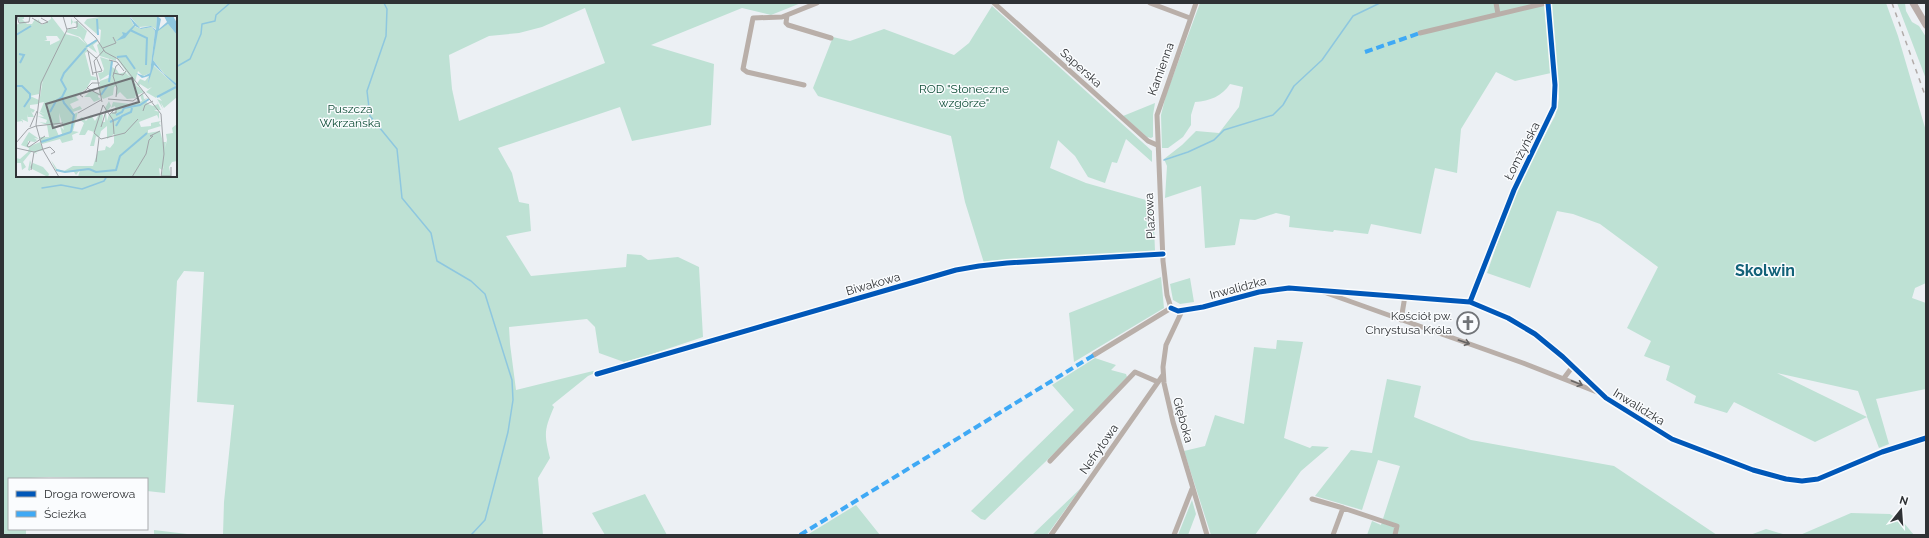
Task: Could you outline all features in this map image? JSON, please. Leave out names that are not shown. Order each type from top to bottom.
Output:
[{"type":"street","points":[[804,85],[747,72],[742,69],[753,18],[767,19],[787,15],[817,3]]},
{"type":"street","name":"Saperska","points":[[994,3],[1148,141],[1157,145]]},
{"type":"street","points":[[999,8],[1004,3]]},
{"type":"street","points":[[1150,3],[1190,18]]},
{"type":"street","name":"Kamienna","points":[[1157,145],[1158,110],[1196,3]]},
{"type":"street","points":[[1496,3],[1498,14]]},
{"type":"street","points":[[1420,33],[1547,3]]},
{"type":"street","name":"Łomżyńska","points":[[1470,302],[1514,190],[1554,107],[1555,85],[1547,3]]},
{"type":"street","points":[[1912,3],[1926,25]]},
{"type":"street","points":[[787,15],[786,23],[788,25],[831,38]]},
{"type":"street","name":"Plażowa","points":[[1157,145],[1166,295],[1171,308]]},
{"type":"street","name":"Biwakowa","points":[[597,374],[956,270],[1007,263],[1163,254]]},
{"type":"street","name":"Inwalidzka","points":[[1171,308],[1182,311],[1209,306],[1272,289],[1310,288],[1470,302],[1523,327],[1543,340],[1573,366],[1600,393],[1620,408],[1675,440],[1758,472],[1790,480],[1809,481],[1823,477],[1882,452],[1926,438]]},
{"type":"street","name":"Inwalidzka","points":[[1310,288],[1564,378],[1600,393]]},
{"type":"street","points":[[1347,300],[1345,295],[1348,292]]},
{"type":"street","points":[[1401,320],[1405,296]]},
{"type":"street","points":[[1094,354],[1171,308]]},
{"type":"street","name":"Głęboka","points":[[1182,311],[1166,345],[1163,375],[1167,401],[1192,489],[1207,535]]},
{"type":"street","points":[[1564,378],[1573,366]]},
{"type":"street","points":[[1050,461],[1135,372],[1158,382]]},
{"type":"street","name":"Nefrytowa","points":[[1051,535],[1163,375]]},
{"type":"street","points":[[1174,535],[1192,489]]},
{"type":"street","points":[[1312,499],[1397,526],[1395,535]]},
{"type":"street","points":[[1333,535],[1343,508]]},
{"type":"green space","name":"Puszcza Wkrzańska","points":[[3,3],[801,3],[771,15],[742,8],[651,45],[714,64],[711,125],[632,141],[620,107],[498,148],[512,173],[519,202],[529,204],[531,231],[506,236],[531,276],[626,267],[627,254],[641,255],[648,260],[678,257],[699,267],[703,337],[643,357],[624,362],[599,353],[595,327],[587,319],[509,327],[516,390],[593,371],[597,372],[588,376],[552,405],[554,407],[548,421],[546,432],[550,458],[538,478],[543,535],[223,535],[224,502],[234,405],[197,402],[204,272],[184,271],[177,281],[165,493],[148,491],[148,478],[8,478],[8,530],[26,530],[26,535],[3,535]],"holes":[[[585,8],[605,63],[459,121],[452,89],[449,55],[489,36],[519,33],[542,27]]]},
{"type":"green space","points":[[1200,3],[1544,3],[1551,73],[1515,81],[1496,72],[1461,129],[1457,173],[1435,168],[1421,234],[1371,224],[1368,234],[1289,227],[1290,216],[1276,213],[1255,220],[1240,219],[1235,245],[1205,248],[1201,186],[1165,198],[1167,166],[1164,159],[1182,145],[1196,131],[1219,133],[1239,107],[1243,87],[1230,84],[1219,95],[1195,102],[1191,115],[1191,125],[1183,137],[1168,148],[1162,148],[1161,115],[1166,95]]},
{"type":"green space","points":[[1551,3],[1886,3],[1898,36],[1926,131],[1926,283],[1915,288],[1912,298],[1926,303],[1926,389],[1876,399],[1889,444],[1879,448],[1867,417],[1815,442],[1734,402],[1727,413],[1694,403],[1696,396],[1666,380],[1670,366],[1644,356],[1651,341],[1627,328],[1658,267],[1600,224],[1573,214],[1557,211],[1530,288],[1487,273],[1512,201],[1525,172],[1555,116],[1559,98]],"holes":[[[1777,373],[1858,391],[1867,417]]]},
{"type":"green space","points":[[1897,3],[1905,3],[1906,11],[1912,22],[1919,26],[1926,37],[1926,79]]},
{"type":"green space","name":"ROD \"Słoneczne wzgórze\"","points":[[992,6],[1152,151],[1152,162],[1126,139],[1117,163],[1112,162],[1105,183],[1088,177],[1075,156],[1058,140],[1050,168],[1086,183],[1153,202],[1155,251],[1014,259],[984,263],[965,202],[951,136],[818,96],[813,88],[833,37],[850,41],[884,29],[954,55],[969,43]]},
{"type":"green space","points":[[1155,103],[1153,115],[1153,137],[1151,138],[1147,137],[1123,116]]},
{"type":"green space","points":[[1161,277],[1164,308],[1074,362],[1069,313]]},
{"type":"green space","points":[[1190,278],[1194,302],[1180,304],[1173,300],[1170,284]]},
{"type":"green space","points":[[1277,340],[1303,342],[1284,438],[1310,448],[1312,446],[1329,447],[1301,471],[1255,535],[1211,535],[1184,451],[1205,446],[1215,415],[1244,424],[1254,347],[1276,349]]},
{"type":"green space","points":[[1095,358],[1116,365],[1111,370],[1126,374],[1127,377],[1070,438],[985,520],[981,519],[971,511],[1074,410],[1052,385]]},
{"type":"green space","points":[[1387,379],[1421,386],[1414,417],[1471,440],[1614,466],[1717,535],[1367,535],[1372,521],[1381,525],[1400,466],[1378,460],[1362,510],[1315,496],[1351,450],[1372,453]]},
{"type":"green space","points":[[1081,488],[1047,535],[1032,535]]},
{"type":"green space","points":[[645,494],[667,535],[605,535],[592,513]]},
{"type":"green space","points":[[1192,500],[1196,514],[1188,535],[1178,535]]},
{"type":"green space","points":[[856,505],[880,535],[807,535]]},
{"type":"green space","points":[[1851,513],[1890,514],[1904,523],[1914,535],[1800,535]]},
{"type":"green space","points":[[1766,529],[1786,535],[1750,535]]},
{"type":"green space","points":[[154,530],[187,534],[187,535],[154,535]]},
{"type":"waterway","points":[[177,66],[190,59],[201,34],[202,24],[215,21],[216,15],[230,3]]},
{"type":"waterway","points":[[384,3],[387,9],[386,36],[367,91],[370,116],[397,149],[402,198],[431,233],[437,261],[471,281],[485,294],[512,380],[513,400],[508,432],[485,520],[471,535]]},
{"type":"waterway","points":[[1164,160],[1188,152],[1214,140],[1224,130],[1273,115],[1283,105],[1294,86],[1322,60],[1353,16],[1380,3]]},
{"type":"waterway","points":[[42,188],[61,185],[82,189],[104,181],[106,177]]},
{"type":"railway","points":[[1892,3],[1926,98]]},
{"type":"marked path","points":[[1365,52],[1420,33]]},
{"type":"marked path","points":[[800,535],[1094,355]]},
{"type":"cycle path","points":[[1470,302],[1514,190],[1554,107],[1555,85],[1548,3]]},
{"type":"cycle path","points":[[597,374],[956,270],[1007,263],[1163,254]]},
{"type":"cycle path","points":[[1171,308],[1178,311],[1203,307],[1259,292],[1289,288],[1470,302],[1508,318],[1535,334],[1563,357],[1606,398],[1672,439],[1753,470],[1786,479],[1802,481],[1818,479],[1882,452],[1926,438]]},
{"type":"place","name":"Kościół pw. Chrystusa Króla","points":[[1468,323]]},
{"type":"district","name":"Skolwin","points":[[1765,270]]}]
